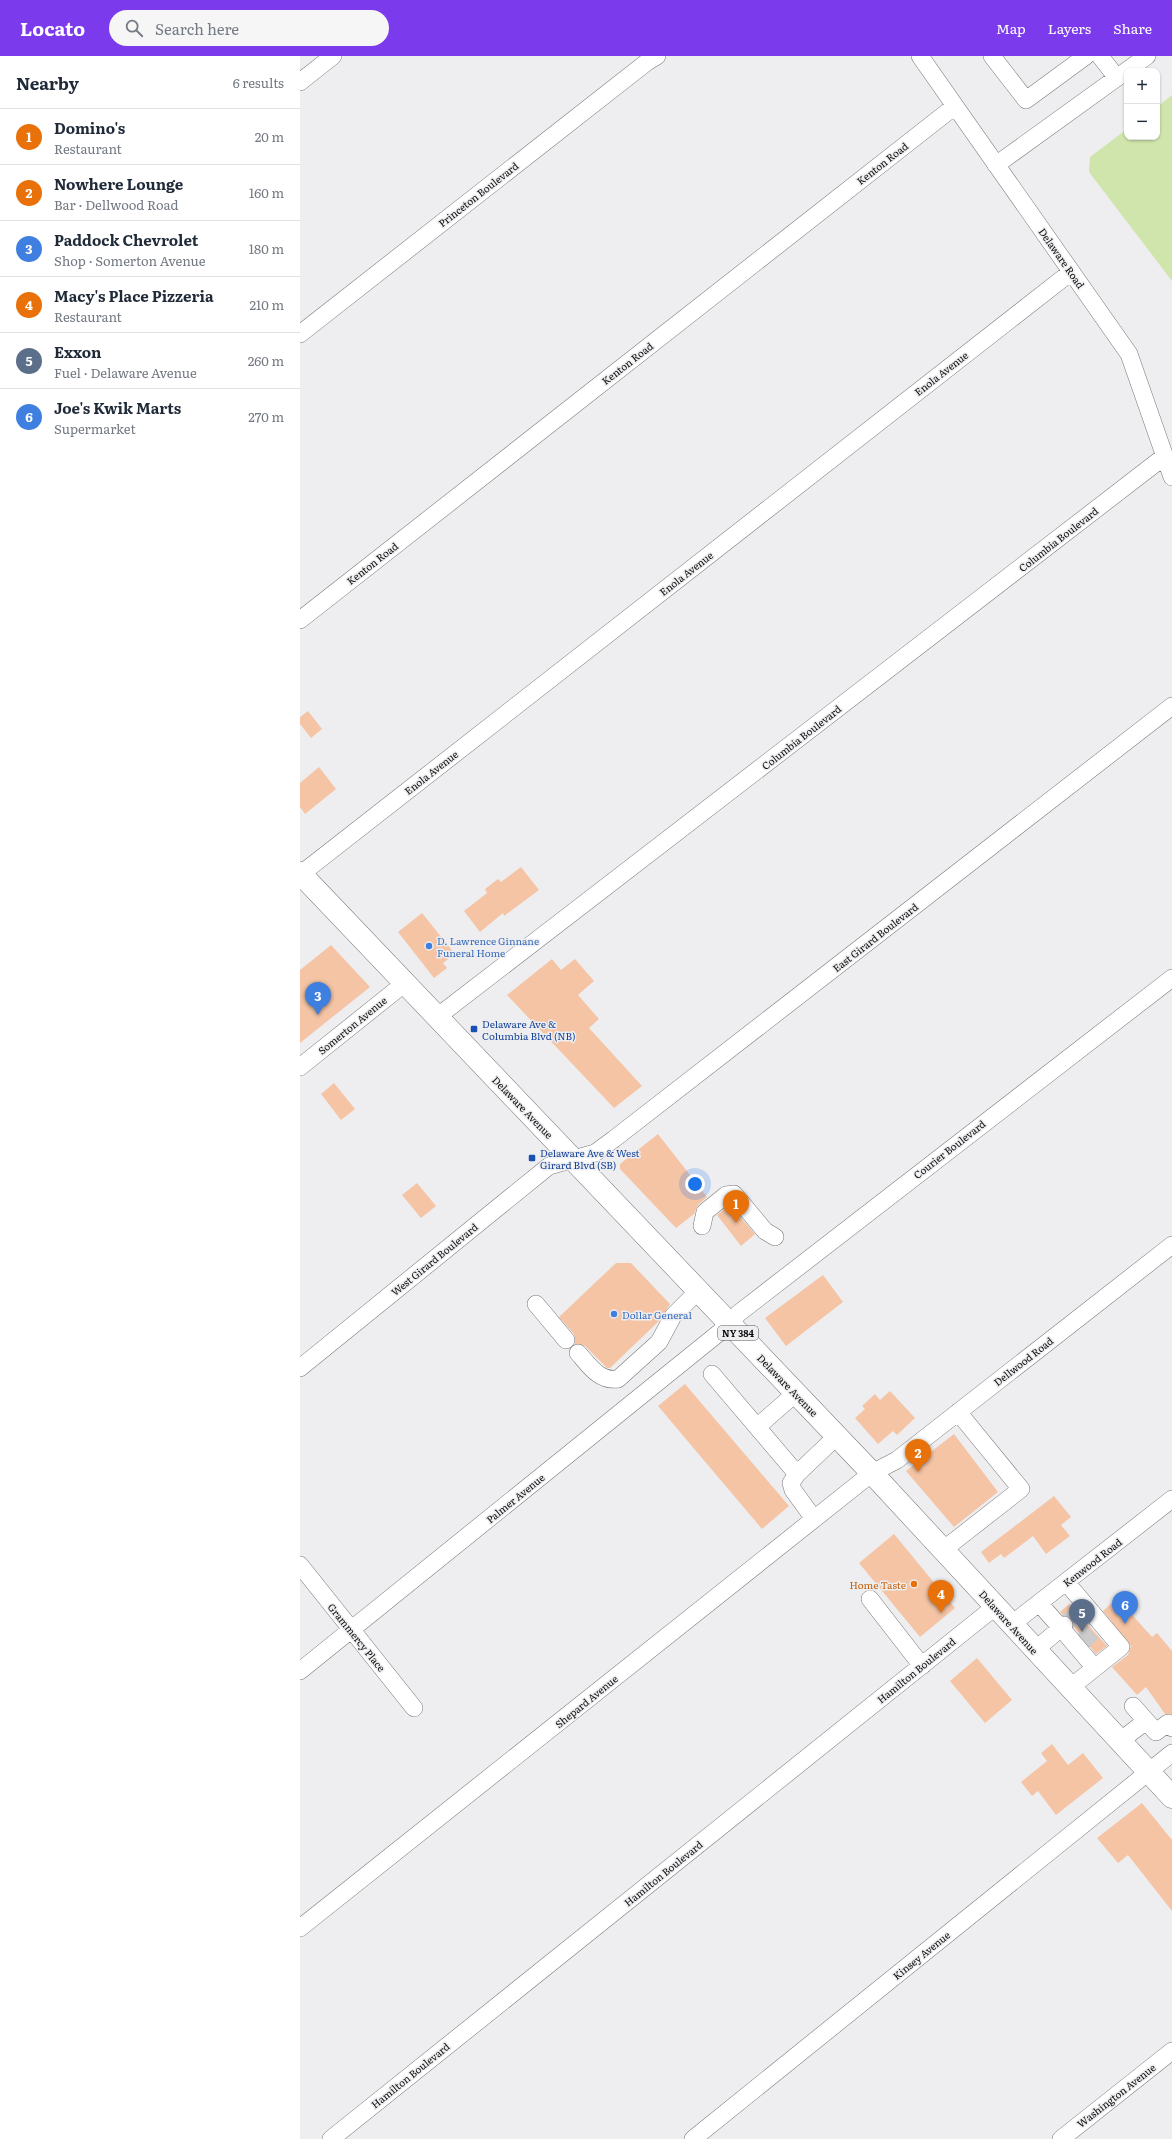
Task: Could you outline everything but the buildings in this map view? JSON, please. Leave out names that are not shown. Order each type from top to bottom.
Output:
[{"type":"main road","name":"Delaware Avenue","points":[[301,873],[404,983],[872,1473],[1172,1798]]},
{"type":"street","points":[[300,82],[333,56]]},
{"type":"street","name":"Princeton Boulevard","points":[[300,334],[647,62],[657,56]]},
{"type":"street","name":"Delaware Road","points":[[920,56],[1129,354],[1172,476]]},
{"type":"street","points":[[992,56],[1026,100],[1086,56]]},
{"type":"street","points":[[1100,56],[1117,78]]},
{"type":"street","points":[[996,165],[1147,56]]},
{"type":"street","name":"Kenton Road","points":[[300,620],[955,106]]},
{"type":"street","name":"Enola Avenue","points":[[301,873],[1071,272]]},
{"type":"street","name":"Columbia Boulevard","points":[[437,1017],[1165,456]]},
{"type":"street","name":"East Girard Boulevard","points":[[573,1159],[595,1153],[614,1139],[1172,706]]},
{"type":"street","name":"Courier Boulevard","points":[[729,1323],[798,1266],[1172,978]]},
{"type":"street","name":"Somerton Avenue","points":[[300,1067],[404,983]]},
{"type":"street","name":"West Girard Boulevard","points":[[300,1368],[549,1166],[573,1159]]},
{"type":"street","points":[[702,1226],[705,1212],[726,1195],[734,1194],[765,1231],[774,1237]]},
{"type":"street","name":"Dellwood Road","points":[[872,1473],[897,1460],[1172,1245]]},
{"type":"street","points":[[578,1352],[600,1376],[611,1380],[618,1379],[659,1342],[673,1316],[698,1291]]},
{"type":"street","points":[[536,1304],[566,1340]]},
{"type":"street","name":"Palmer Avenue","points":[[300,1671],[720,1332],[729,1323]]},
{"type":"street","points":[[712,1374],[797,1474]]},
{"type":"street","points":[[757,1427],[796,1394]]},
{"type":"street","points":[[943,1550],[1021,1489],[958,1412]]},
{"type":"street","points":[[814,1519],[793,1490],[791,1483],[797,1474],[837,1436]]},
{"type":"street","name":"Shepard Avenue","points":[[300,1928],[872,1473]]},
{"type":"street","name":"Kenwood Road","points":[[1012,1624],[1172,1499]]},
{"type":"street","name":"Grammercy Place","points":[[300,1565],[414,1708]]},
{"type":"street","points":[[1066,1582],[1078,1605],[1098,1628],[1121,1647],[1071,1688]]},
{"type":"street","points":[[870,1599],[922,1666]]},
{"type":"street","points":[[1039,1603],[1078,1645],[1095,1668]]},
{"type":"street","name":"Hamilton Boulevard","points":[[331,2139],[996,1606]]},
{"type":"street","points":[[1035,1650],[1059,1623]]},
{"type":"street","points":[[1133,1706],[1156,1732],[1171,1724]]},
{"type":"street","points":[[1120,1741],[1146,1720]]},
{"type":"street","name":"Kinsey Avenue","points":[[693,2139],[1172,1753]]},
{"type":"street","name":"Washington Avenue","points":[[1061,2139],[1172,2051]]},
{"type":"green space","points":[[1172,95],[1172,281],[1089,172],[1090,157],[1124,131],[1124,140],[1160,140],[1160,105]]},
{"type":"tunnel","points":[[1064,1625],[1078,1613]]},
{"type":"tunnel","points":[[1080,1644],[1094,1631]]},
{"type":"place","name":"D. Lawrence Ginnane Funeral Home","points":[[429,946]]},
{"type":"place","name":"Paddock Chevrolet","points":[[318,1015]]},
{"type":"place","name":"Delaware Ave & Columbia Blvd (NB)","points":[[474,1029]]},
{"type":"place","name":"Delaware Ave & West Girard Blvd (SB)","points":[[532,1158]]},
{"type":"place","name":"Domino's","points":[[736,1223]]},
{"type":"place","name":"Dollar General","points":[[614,1314]]},
{"type":"place","name":"Nowhere Lounge","points":[[918,1472]]},
{"type":"place","name":"Home Taste","points":[[914,1584]]},
{"type":"place","name":"Macy's Place Pizzeria","points":[[941,1613]]},
{"type":"place","name":"Joe's Kwik Marts","points":[[1125,1624]]},
{"type":"place","name":"Exxon","points":[[1082,1632]]}]
